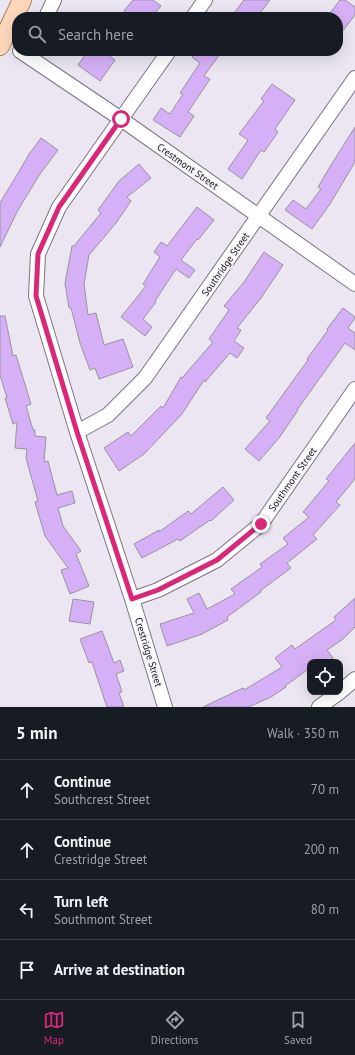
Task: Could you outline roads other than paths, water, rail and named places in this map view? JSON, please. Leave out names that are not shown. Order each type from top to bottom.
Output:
[{"type":"main road","points":[[20,12],[22,0]]},
{"type":"street","points":[[48,12],[54,0]]},
{"type":"street","points":[[196,12],[204,0]]},
{"type":"street","name":"Crestmont Street","points":[[27,56],[121,119],[355,284]]},
{"type":"street","name":"Crestridge Street","points":[[165,56],[59,207],[38,254],[36,296],[77,432],[132,599],[165,707]]},
{"type":"street","name":"Southridge Street","points":[[77,432],[108,415],[145,378],[355,78]]},
{"type":"street","name":"Southmont Street","points":[[132,599],[158,590],[217,560],[261,524],[355,389]]},
{"type":"street","points":[[319,707],[355,679]]}]
